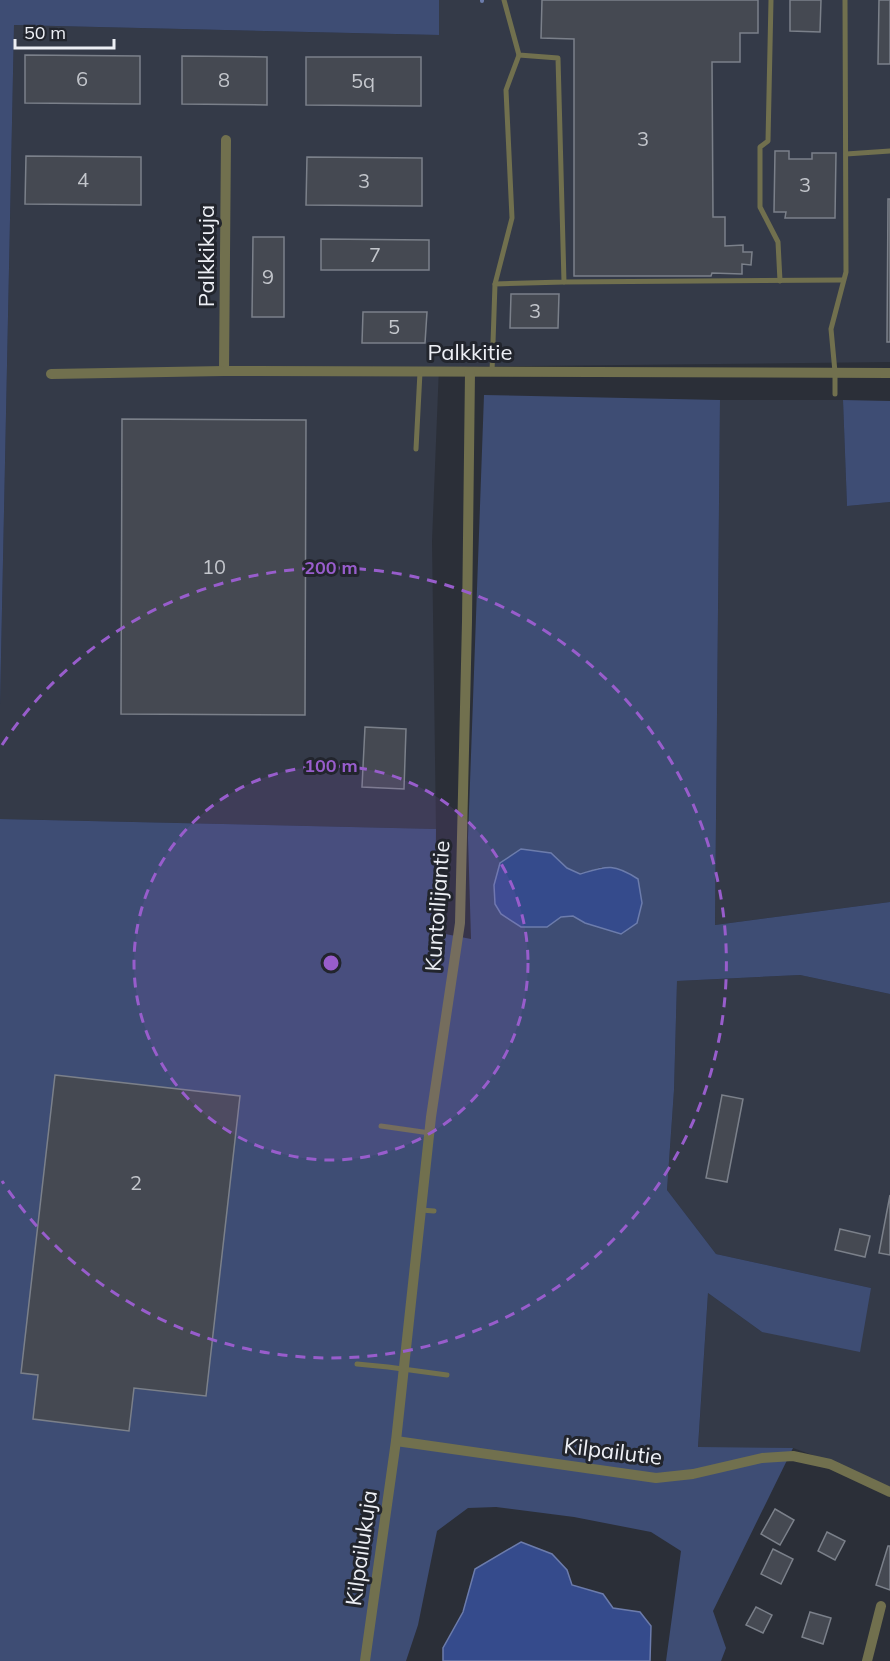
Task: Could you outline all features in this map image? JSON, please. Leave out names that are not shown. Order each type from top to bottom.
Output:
[{"type":"street","name":"Palkkikuja","points":[[224,371],[226,140]]},
{"type":"street","name":"Palkkitie","points":[[51,374],[224,371],[890,373]]},
{"type":"street","name":"Kuntoilijantie","points":[[396,1441],[430,1133],[460,923],[470,372]]},
{"type":"street","name":"Kilpailutie","points":[[396,1441],[656,1478],[693,1474],[762,1458],[794,1456],[830,1464],[890,1492]]},
{"type":"street","name":"Kilpailukuja","points":[[365,1661],[396,1441]]},
{"type":"street","points":[[867,1661],[881,1606]]},
{"type":"lane","points":[[492,372],[495,284],[512,218],[506,90],[519,55],[504,0]]},
{"type":"lane","points":[[771,0],[768,141],[760,147],[760,207],[778,242],[780,281]]},
{"type":"lane","points":[[835,394],[831,329],[846,272],[846,0]]},
{"type":"lane","points":[[519,55],[558,58],[564,282]]},
{"type":"lane","points":[[846,154],[890,151]]},
{"type":"lane","points":[[495,284],[843,280]]},
{"type":"lane","points":[[416,449],[420,372]]},
{"type":"lane","points":[[381,1126],[430,1133]]},
{"type":"lane","points":[[421,1210],[434,1211]]},
{"type":"lane","points":[[357,1364],[447,1375]]},
{"type":"shaded area","points":[[0,0],[439,0],[439,35],[14,25],[0,706]]},
{"type":"shaded area","points":[[439,0],[890,0],[890,362],[439,367],[432,541],[436,829],[0,819],[0,706],[14,25],[438,35]]},
{"type":"shaded area","points":[[484,395],[720,400],[715,925],[890,902],[890,994],[800,975],[677,981],[674,1090],[667,1190],[716,1254],[871,1288],[860,1352],[762,1332],[708,1293],[698,1447],[793,1448],[713,1611],[726,1648],[721,1661],[666,1661],[681,1551],[651,1532],[574,1517],[496,1507],[468,1508],[437,1531],[418,1625],[406,1661],[0,1661],[0,819],[436,829],[435,932],[471,939],[468,838]],"holes":[[[551,853],[567,868],[580,874],[602,867],[585,923],[574,916],[561,917]]]},
{"type":"shaded area","points":[[720,400],[843,400],[847,506],[890,502],[890,902],[715,925]]},
{"type":"shaded area","points":[[843,400],[890,401],[890,502],[847,506]]},
{"type":"shaded area","points":[[521,849],[551,853],[567,868],[580,874],[610,867],[622,870],[638,879],[642,903],[637,923],[621,934],[585,923],[573,916],[561,917],[547,927],[521,927],[501,914],[495,904],[494,885],[500,863]]},
{"type":"shaded area","points":[[800,975],[890,994],[890,1490],[846,1467],[793,1448],[698,1448],[708,1293],[762,1332],[871,1288],[716,1254],[667,1190],[674,1090],[677,981]]},
{"type":"shaded area","points":[[521,1542],[552,1554],[567,1570],[572,1585],[603,1594],[613,1608],[640,1612],[651,1626],[650,1661],[443,1661],[443,1648],[463,1612],[475,1569]]},
{"type":"building","points":[[542,0],[758,0],[758,33],[740,33],[740,62],[712,62],[713,217],[725,217],[725,246],[743,245],[743,252],[752,252],[751,265],[742,264],[742,274],[574,276],[574,39],[541,38]]},
{"type":"building","points":[[790,0],[821,0],[820,32],[790,31]]},
{"type":"building","points":[[879,0],[890,0],[890,64],[878,64]]},
{"type":"building","points":[[25,55],[140,56],[140,104],[25,103]]},
{"type":"building","points":[[182,56],[267,57],[267,105],[182,104]]},
{"type":"building","points":[[306,57],[421,57],[421,106],[306,105]]},
{"type":"building","points":[[775,151],[789,151],[789,159],[812,159],[812,153],[836,153],[835,218],[785,218],[786,212],[774,212]]},
{"type":"building","points":[[26,156],[141,157],[141,205],[25,204]]},
{"type":"building","points":[[307,157],[422,158],[422,206],[306,205]]},
{"type":"building","points":[[888,199],[890,199],[890,342],[887,342]]},
{"type":"building","points":[[253,237],[284,237],[284,317],[252,317]]},
{"type":"building","points":[[321,239],[429,240],[429,270],[321,270]]},
{"type":"building","points":[[511,294],[559,294],[558,328],[510,328]]},
{"type":"building","points":[[363,312],[427,312],[425,343],[362,343]]},
{"type":"building","points":[[122,419],[306,420],[305,715],[121,714]]},
{"type":"building","points":[[365,727],[406,729],[404,789],[362,787]]},
{"type":"building","points":[[55,1075],[240,1096],[206,1396],[134,1388],[129,1431],[33,1419],[38,1375],[21,1373]]},
{"type":"building","points":[[722,1095],[743,1099],[727,1182],[706,1178]]},
{"type":"building","points":[[890,1195],[890,1255],[879,1253]]},
{"type":"building","points":[[840,1229],[870,1236],[865,1257],[835,1250]]},
{"type":"building","points":[[775,1509],[794,1520],[780,1545],[761,1534]]},
{"type":"building","points":[[827,1532],[845,1541],[835,1560],[818,1551]]},
{"type":"building","points":[[888,1546],[890,1546],[890,1590],[876,1585]]},
{"type":"building","points":[[773,1549],[793,1559],[781,1584],[761,1574]]},
{"type":"building","points":[[756,1607],[772,1615],[763,1633],[746,1625]]},
{"type":"building","points":[[810,1612],[831,1618],[823,1644],[802,1637]]}]
